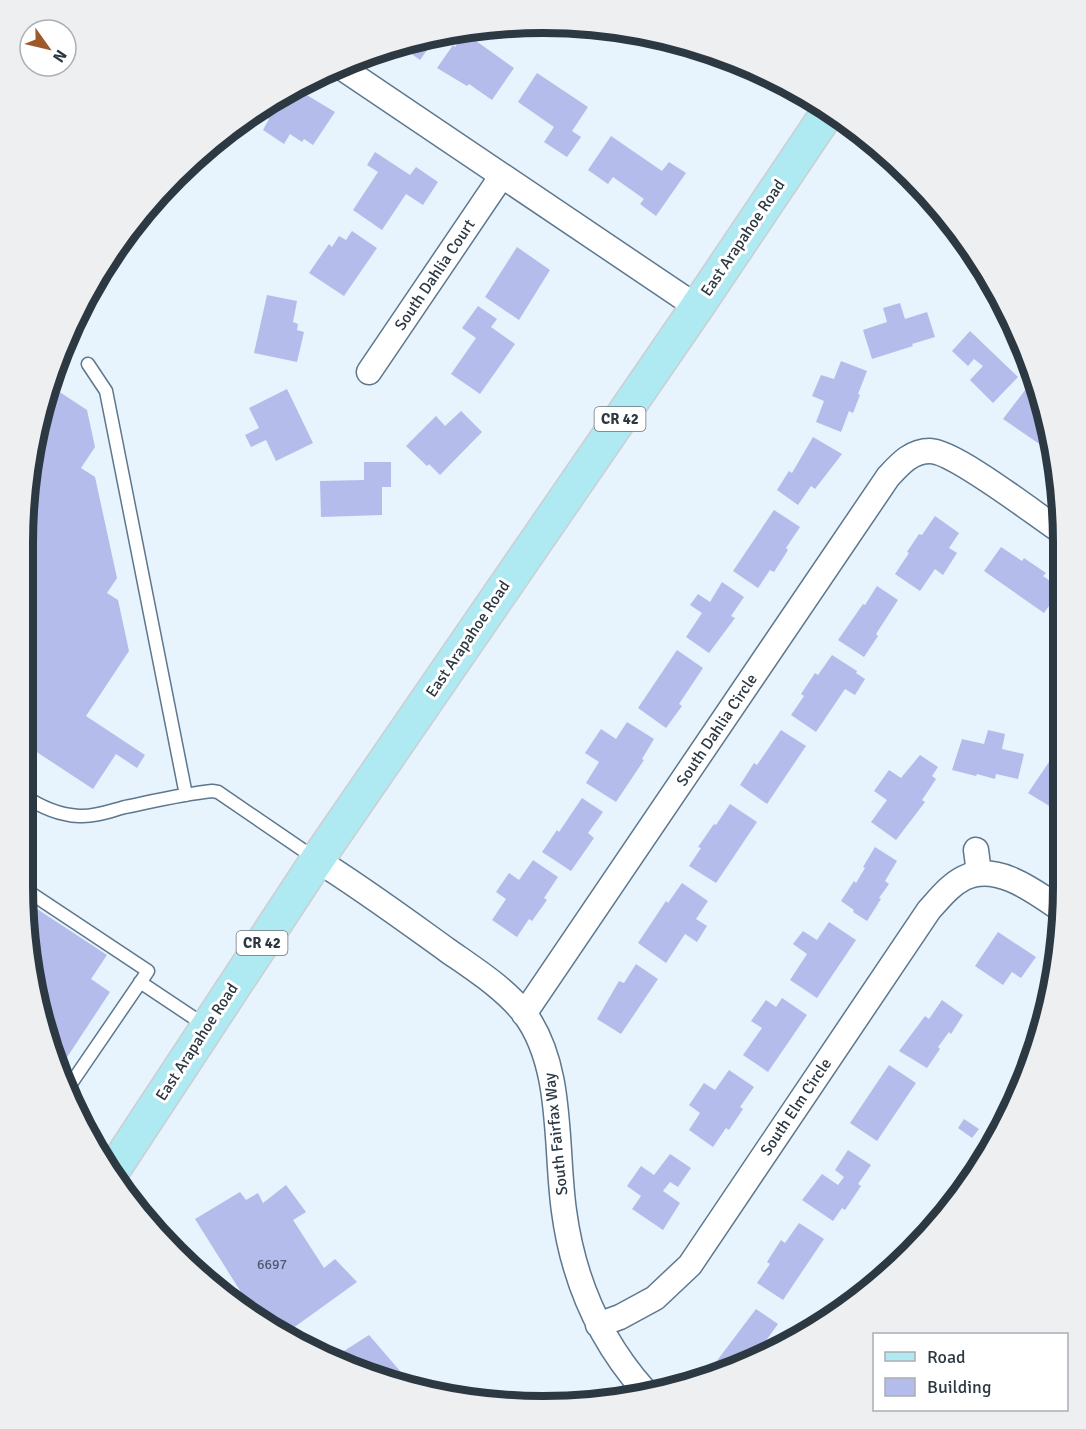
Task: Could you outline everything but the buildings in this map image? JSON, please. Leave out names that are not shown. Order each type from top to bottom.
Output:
[{"type":"main road","name":"East Arapahoe Road","points":[[117,1165],[317,860],[824,118]]},
{"type":"street","points":[[348,72],[697,307]]},
{"type":"street","name":"South Dahlia Court","points":[[369,372],[501,177]]},
{"type":"street","name":"South Dahlia Circle","points":[[525,1014],[888,477],[917,443],[964,465],[1052,526]]},
{"type":"street","name":"South Fairfax Way","points":[[317,860],[368,892],[500,988],[525,1014],[546,1055],[552,1083],[564,1210],[580,1284],[598,1325],[623,1366],[641,1386]]},
{"type":"street","name":"South Elm Circle","points":[[598,1325],[620,1317],[656,1298],[690,1265],[929,910],[947,890],[964,878],[977,861],[1029,887],[1052,903]]},
{"type":"lane","points":[[88,364],[106,391],[186,795]]},
{"type":"lane","points":[[33,800],[64,814],[92,816],[186,795],[218,792],[317,860]]},
{"type":"lane","points":[[33,895],[148,971],[72,1082]]},
{"type":"lane","points":[[140,982],[207,1027]]}]
